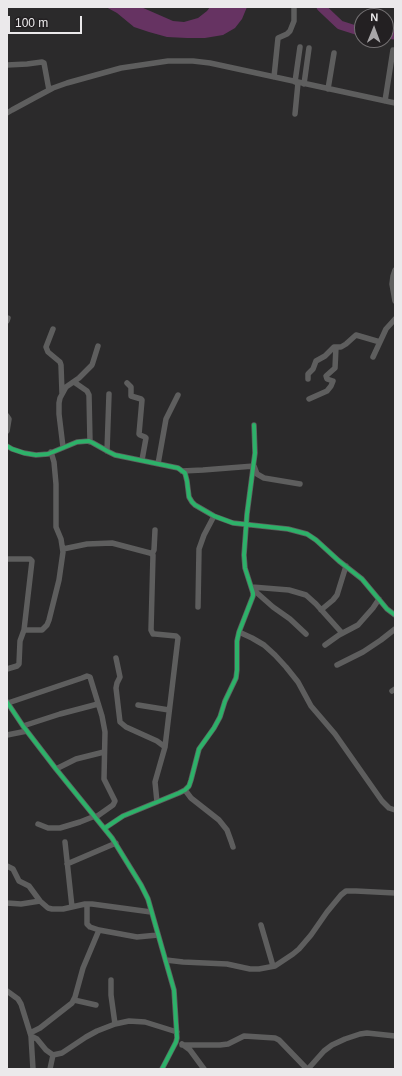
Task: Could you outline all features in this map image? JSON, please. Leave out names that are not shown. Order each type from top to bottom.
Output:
[{"type":"street","points":[[274,77],[278,38],[290,31],[294,21],[294,7]]},
{"type":"street","points":[[295,114],[299,83],[300,47]]},
{"type":"street","points":[[299,83],[309,48]]},
{"type":"street","points":[[386,101],[393,50]]},
{"type":"street","points":[[328,89],[334,53]]},
{"type":"street","points":[[7,114],[23,103],[49,90],[100,73],[121,68],[168,61],[193,60],[395,103]]},
{"type":"street","points":[[7,66],[44,63],[49,90]]},
{"type":"street","points":[[395,270],[392,284],[395,301]]},
{"type":"street","points":[[373,357],[386,329],[395,320]]},
{"type":"street","points":[[53,329],[46,350],[60,362],[62,393]]},
{"type":"street","points":[[308,379],[308,374],[313,369],[316,361],[336,347],[341,347],[346,344],[356,335],[380,342]]},
{"type":"street","points":[[63,447],[59,410],[59,403],[62,393],[66,387],[74,382],[89,368],[93,362],[98,346]]},
{"type":"street","points":[[309,399],[327,391],[332,384],[333,381],[327,379],[326,376],[335,368],[336,347]]},
{"type":"street","points":[[74,382],[87,391],[89,395],[90,442]]},
{"type":"street","points":[[127,383],[131,387],[130,396],[142,400],[139,434],[146,438],[142,460]]},
{"type":"street","points":[[107,451],[109,394]]},
{"type":"street","points":[[158,464],[166,419],[178,395]]},
{"type":"street","points":[[7,416],[9,419],[7,431]]},
{"type":"street","points":[[105,828],[123,816],[185,790],[189,786],[199,749],[220,717],[225,701],[236,678],[237,641],[253,596],[253,589],[244,562],[246,525],[254,466],[254,425]]},
{"type":"street","points":[[7,446],[24,453],[36,455],[48,454],[63,447],[81,442],[90,442],[115,455],[182,470],[208,470],[254,466]]},
{"type":"street","points":[[24,630],[42,630],[47,625],[59,580],[63,557],[61,539],[56,527],[56,484],[54,462],[51,452]]},
{"type":"street","points":[[254,466],[257,474],[264,478],[300,484]]},
{"type":"street","points":[[182,470],[185,473],[188,490],[192,502],[195,505],[214,516],[233,523],[288,529],[307,534],[362,579],[387,609],[395,615]]},
{"type":"street","points":[[198,606],[199,549],[204,535],[214,516]]},
{"type":"street","points":[[155,530],[154,550],[152,554],[151,630],[153,634],[176,636],[178,638],[165,747],[155,782],[157,802]]},
{"type":"street","points":[[63,549],[87,544],[112,543],[152,554]]},
{"type":"street","points":[[7,559],[32,560],[24,630],[20,641],[19,664],[7,669]]},
{"type":"street","points":[[321,610],[337,595],[346,566]]},
{"type":"street","points":[[253,589],[289,590],[306,594],[342,633]]},
{"type":"street","points":[[253,589],[306,634]]},
{"type":"street","points":[[325,645],[342,633],[358,625],[379,599]]},
{"type":"street","points":[[337,664],[363,652],[395,629]]},
{"type":"street","points":[[239,632],[264,645],[286,667],[298,682],[311,706],[336,734],[382,801],[389,808],[395,810]]},
{"type":"street","points":[[116,658],[120,677],[116,688],[120,722],[126,727],[158,740],[165,747]]},
{"type":"street","points":[[38,824],[48,828],[60,828],[95,816],[113,805],[116,801],[104,779],[105,732],[92,682],[89,676],[7,702],[56,769],[95,816],[105,828],[116,843],[145,892],[174,990],[177,1032],[176,1042],[162,1069]]},
{"type":"street","points":[[7,735],[60,714],[98,704]]},
{"type":"street","points":[[138,705],[169,710]]},
{"type":"street","points":[[56,769],[82,756],[104,752]]},
{"type":"street","points":[[185,790],[191,798],[219,820],[227,830],[232,841],[233,848]]},
{"type":"street","points":[[65,842],[72,907]]},
{"type":"street","points":[[67,864],[116,843]]},
{"type":"street","points":[[7,866],[13,869],[19,881],[30,887],[40,901],[48,908],[63,909],[87,904],[151,912]]},
{"type":"street","points":[[166,960],[227,964],[250,969],[273,966],[281,963],[299,949],[341,895],[346,891],[395,893]]},
{"type":"street","points":[[7,903],[21,904],[40,901]]},
{"type":"street","points":[[87,904],[87,924],[90,927],[99,930],[141,937],[158,935]]},
{"type":"street","points":[[261,925],[273,966]]},
{"type":"street","points":[[30,1034],[56,1017],[74,1000],[83,968],[99,930]]},
{"type":"street","points":[[111,980],[111,995],[115,1024]]},
{"type":"street","points":[[7,991],[18,999],[21,1004],[30,1034],[33,1069]]},
{"type":"street","points":[[74,1000],[96,1005]]},
{"type":"street","points":[[30,1034],[53,1055],[62,1053],[94,1032],[115,1024],[129,1021],[139,1021],[177,1032]]},
{"type":"street","points":[[176,1042],[182,1044],[220,1045],[228,1044],[244,1036],[274,1038],[280,1040],[307,1069],[324,1051],[332,1045],[345,1039],[367,1033],[395,1036]]},
{"type":"street","points":[[182,1044],[190,1050],[204,1069]]},
{"type":"street","points":[[50,1069],[53,1055]]},
{"type":"shaded area","points":[[106,7],[141,7],[173,21],[184,22],[198,18],[210,7],[247,7],[242,19],[235,28],[223,35],[205,38],[187,38],[167,37],[134,27],[117,13]]},
{"type":"waterway","points":[[321,7],[340,25],[354,29]]},
{"type":"cycle path","points":[[105,828],[123,816],[179,793],[189,786],[199,749],[220,717],[225,701],[236,678],[237,641],[253,596],[245,568],[244,555],[247,514],[255,453],[254,425]]},
{"type":"cycle path","points":[[7,446],[24,453],[36,455],[48,454],[77,442],[89,441],[115,455],[178,468],[185,473],[189,497],[195,505],[214,516],[233,523],[288,529],[307,534],[362,579],[387,609],[395,615]]},
{"type":"cycle path","points":[[7,702],[23,726],[56,769],[112,838],[148,899],[174,990],[177,1038],[162,1069]]}]
